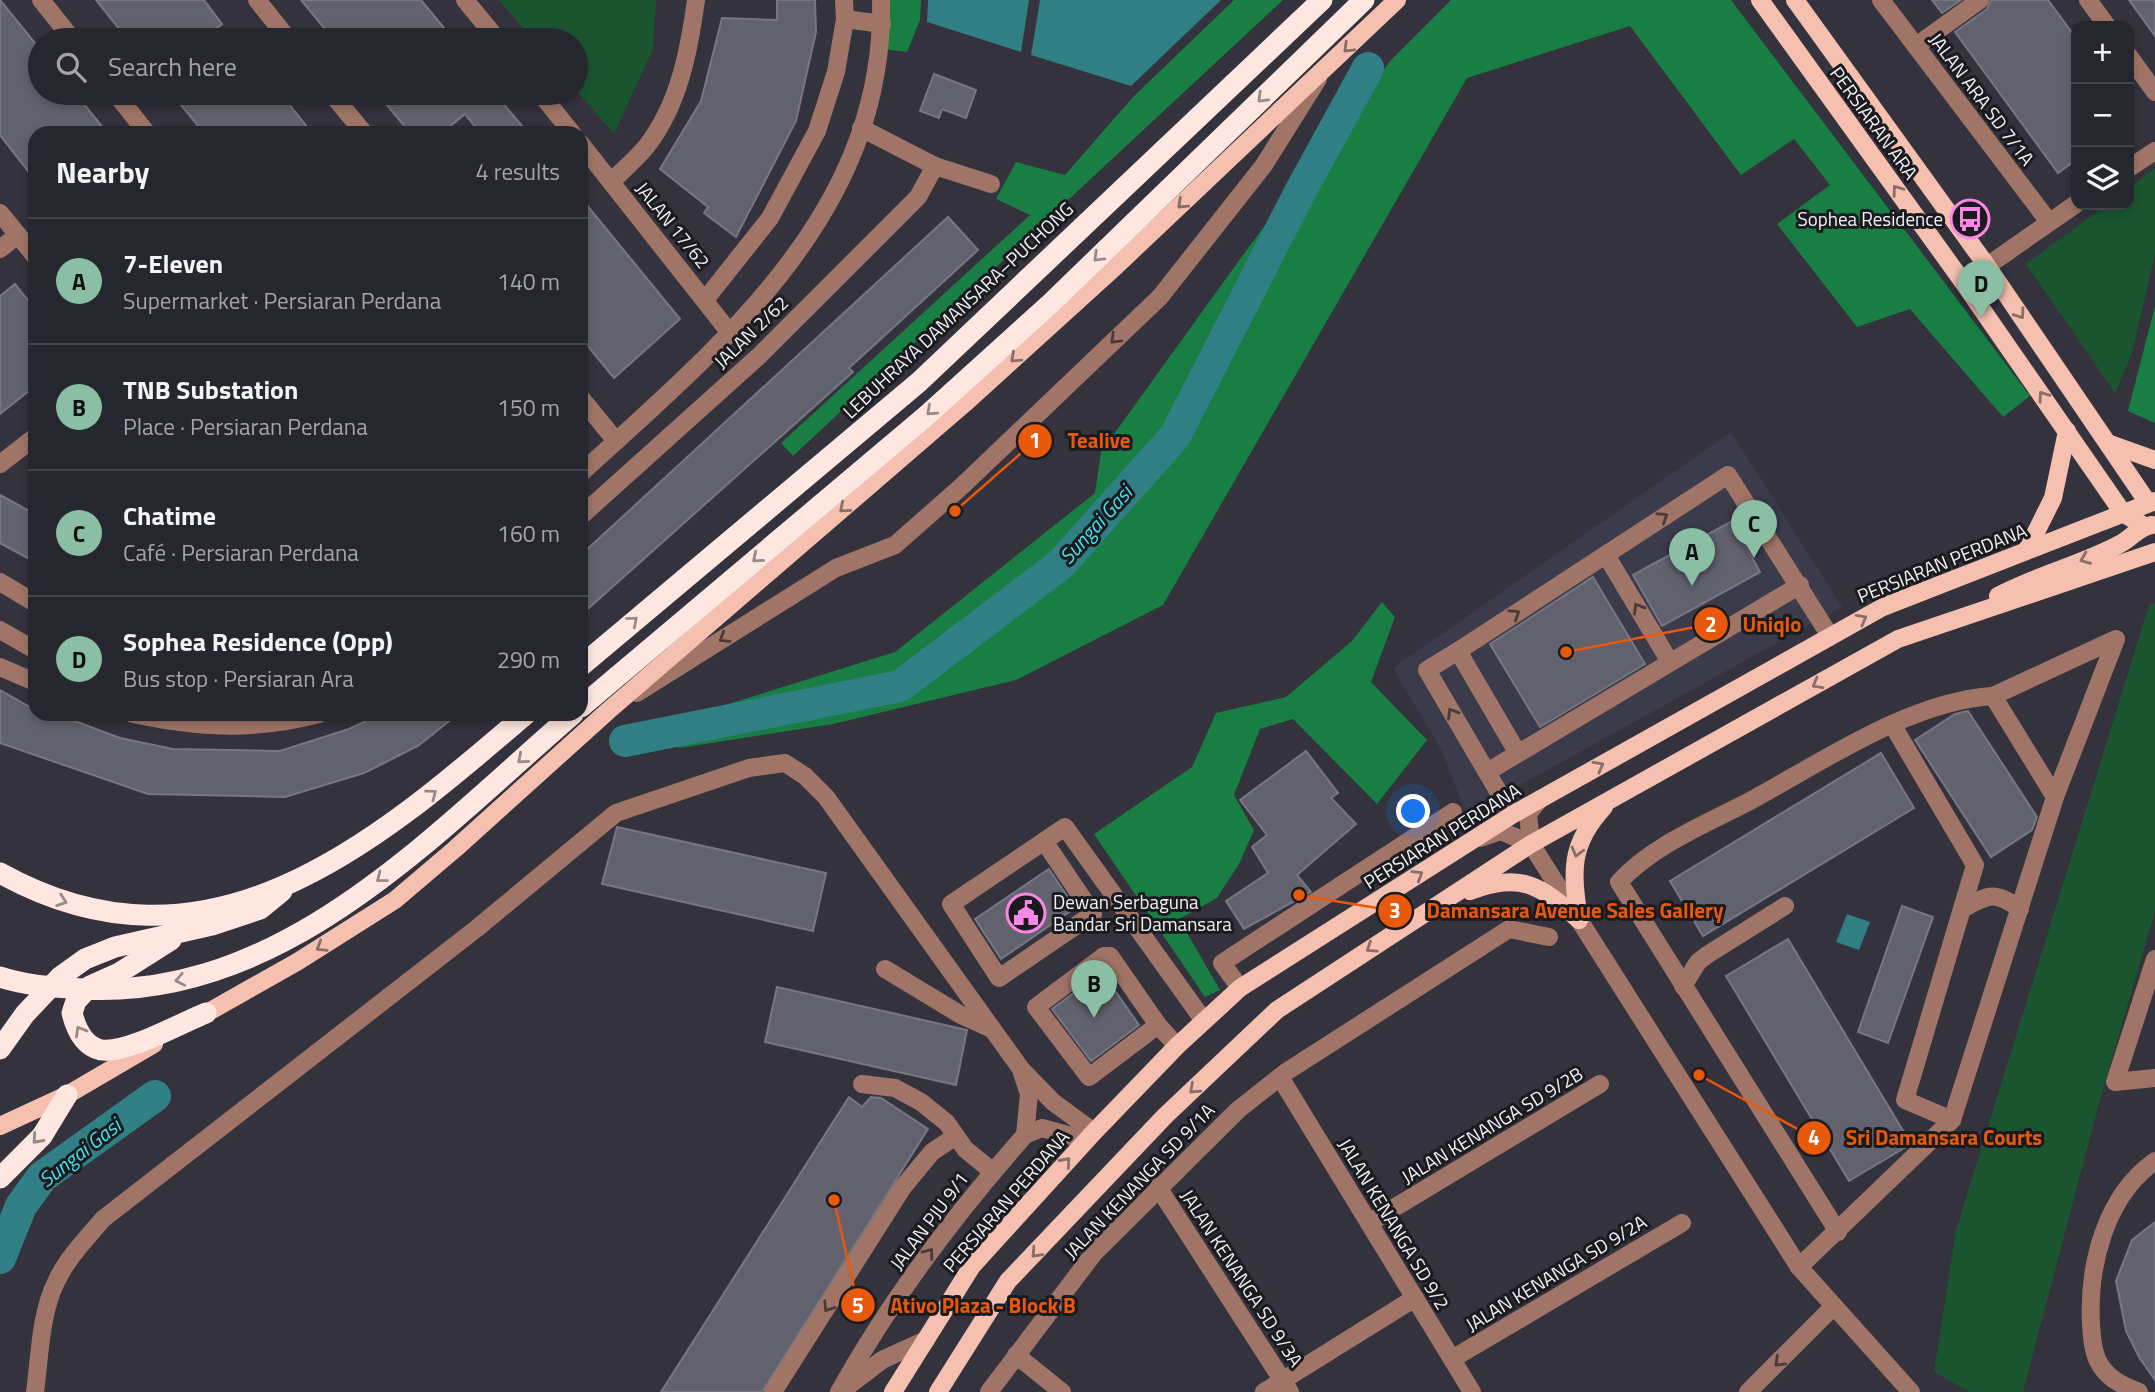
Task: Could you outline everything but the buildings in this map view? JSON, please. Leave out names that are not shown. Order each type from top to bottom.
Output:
[{"type":"highway","name":"LEBUHRAYA DAMANSARA–PUCHONG","points":[[588,660],[919,382],[1322,0]]},
{"type":"highway","points":[[588,701],[926,416],[1032,320],[1364,0]]},
{"type":"highway","points":[[0,1049],[25,1014],[60,977],[85,960],[115,947],[182,932],[260,909],[292,883],[392,825],[518,721]]},
{"type":"highway","points":[[0,976],[22,984],[55,987],[100,990],[146,987],[190,979],[267,950],[350,902],[434,835],[565,721]]},
{"type":"highway","points":[[0,873],[77,906],[113,915],[148,917],[214,910],[292,883]]},
{"type":"highway","points":[[182,932],[82,993],[72,1013],[75,1027],[90,1045],[101,1050],[119,1049],[206,1013]]},
{"type":"highway","points":[[0,1178],[41,1136],[67,1095]]},
{"type":"main road","points":[[0,1126],[67,1095],[297,962],[396,900],[608,711],[964,404],[1397,0]]},
{"type":"main road","name":"PERSIARAN ARA","points":[[1760,0],[2123,513]]},
{"type":"main road","name":"PERSIARAN ARA","points":[[1795,0],[1987,266],[2152,502]]},
{"type":"main road","points":[[1810,70],[1833,54]]},
{"type":"main road","points":[[2027,550],[2053,498],[2067,431]]},
{"type":"main road","points":[[2110,444],[2155,460]]},
{"type":"main road","points":[[1945,623],[2033,578],[2122,544],[2149,525],[2152,502]]},
{"type":"main road","name":"PERSIARAN PERDANA","points":[[893,1392],[972,1266],[1090,1136],[1177,1046],[1240,988],[1512,815],[1883,607],[2152,502]]},
{"type":"main road","points":[[2123,513],[2149,525]]},
{"type":"main road","points":[[938,1392],[1008,1282],[1166,1116],[1277,1010],[1531,844],[1898,639],[2155,552]]},
{"type":"main road","points":[[1578,920],[1574,859],[1582,835],[1614,796]]},
{"type":"main road","points":[[1440,902],[1510,880],[1529,883],[1553,897],[1578,920]]},
{"type":"street","points":[[40,0],[63,28]]},
{"type":"street","points":[[257,0],[279,28]]},
{"type":"street","points":[[465,0],[488,28]]},
{"type":"street","points":[[611,182],[646,147],[670,109],[690,46],[696,0]]},
{"type":"street","points":[[705,299],[770,218],[817,131],[836,72],[845,19],[844,0]]},
{"type":"street","name":"JALAN 2/62","points":[[588,466],[730,333],[791,264],[836,193],[861,128],[873,86],[882,24],[881,0]]},
{"type":"street","name":"JALAN ARA SD 7/1A","points":[[1881,0],[2049,222]]},
{"type":"street","points":[[1916,46],[1980,0]]},
{"type":"street","points":[[2088,0],[2103,21]]},
{"type":"street","points":[[845,19],[882,24]]},
{"type":"street","points":[[2134,63],[2155,92]]},
{"type":"street","points":[[608,711],[836,568],[895,545],[962,486],[1160,297],[1264,165],[1321,73]]},
{"type":"street","points":[[125,105],[141,126]]},
{"type":"street","points":[[341,105],[358,126]]},
{"type":"street","points":[[550,105],[566,126]]},
{"type":"street","points":[[861,128],[935,166],[991,184]]},
{"type":"street","points":[[2134,165],[2155,150]]},
{"type":"street","name":"JALAN 17/62","points":[[588,153],[730,333]]},
{"type":"street","name":"JALAN 2/62","points":[[588,510],[759,356],[918,197],[935,166]]},
{"type":"street","points":[[1987,266],[2071,207]]},
{"type":"street","points":[[0,213],[28,247]]},
{"type":"street","points":[[0,249],[18,235]]},
{"type":"street","points":[[588,420],[616,441]]},
{"type":"street","points":[[0,464],[28,442]]},
{"type":"street","points":[[1512,815],[1427,670],[1728,475],[1830,636]]},
{"type":"street","points":[[1605,555],[1670,662]]},
{"type":"street","points":[[0,582],[28,599]]},
{"type":"street","points":[[1487,772],[1800,585]]},
{"type":"street","points":[[0,630],[28,646]]},
{"type":"street","points":[[1799,1267],[1839,1232],[1952,1120],[2055,797],[2116,639],[1993,696],[1971,697],[1892,724],[1683,836],[1633,867],[1619,882],[1839,1232]]},
{"type":"street","points":[[1458,651],[1517,752]]},
{"type":"street","points":[[0,667],[28,679]]},
{"type":"street","points":[[1993,696],[2055,797]]},
{"type":"street","points":[[167,721],[241,728],[292,721]]},
{"type":"street","points":[[1892,724],[1975,864],[1905,1100],[1952,1120]]},
{"type":"street","points":[[35,1392],[47,1308],[57,1280],[72,1255],[103,1219],[476,929],[616,813],[749,768],[785,763],[805,776],[827,797],[1021,1069],[1090,1136]]},
{"type":"street","points":[[1540,799],[1528,814],[1527,830],[1531,844],[1578,920],[1799,1267],[1910,1392]]},
{"type":"street","points":[[1240,988],[1222,963],[1453,812]]},
{"type":"street","points":[[1044,841],[1093,914],[999,978],[951,904],[1044,841],[1065,827],[1204,1021]]},
{"type":"street","points":[[1474,840],[1501,831],[1531,844]]},
{"type":"street","points":[[1962,909],[1994,895],[2020,909]]},
{"type":"street","points":[[1683,986],[1698,962],[1785,906]]},
{"type":"street","name":"JALAN KENANGA SD 9/1A","points":[[989,1392],[1094,1253],[1238,1110],[1280,1077],[1509,929],[1549,937]]},
{"type":"street","points":[[1158,1025],[1089,1077],[1037,1007],[1107,955],[1112,958],[1158,1025],[1177,1046]]},
{"type":"street","points":[[2155,959],[2115,1082],[2155,1078]]},
{"type":"street","points":[[978,1009],[950,1000],[887,966],[961,1015],[992,1029]]},
{"type":"street","points":[[1021,1069],[1028,1094],[1025,1135],[1042,1128],[1090,1136]]},
{"type":"street","name":"JALAN KENANGA SD 9/2","points":[[1280,1077],[1472,1392]]},
{"type":"street","points":[[862,1084],[895,1088],[929,1109],[947,1123],[965,1149],[993,1172]]},
{"type":"street","name":"JALAN KENANGA SD 9/2B","points":[[1369,1223],[1600,1084]]},
{"type":"street","name":"JALAN PJU 9/1","points":[[841,1392],[879,1322],[993,1172],[1025,1135]]},
{"type":"street","points":[[773,1392],[903,1187],[932,1152],[956,1136]]},
{"type":"street","points":[[2139,1392],[2120,1384],[2102,1369],[2092,1346],[2092,1280],[2099,1242],[2122,1196],[2144,1169],[2155,1161]]},
{"type":"street","name":"JALAN KENANGA SD 9/3A","points":[[1158,1187],[1286,1386]]},
{"type":"street","name":"JALAN KENANGA SD 9/2A","points":[[1452,1359],[1682,1223]]},
{"type":"street","points":[[1264,1392],[1286,1386],[1415,1298]]},
{"type":"street","points":[[1748,1392],[1834,1306]]},
{"type":"street","points":[[841,1392],[856,1377],[882,1360],[926,1340]]},
{"type":"street","points":[[1016,1355],[1062,1392]]},
{"type":"shaded area","points":[[1731,432],[1842,607],[1466,815],[1443,753],[1393,668]]},
{"type":"green space","points":[[499,0],[656,0],[653,49],[614,134],[588,104],[588,28],[523,28]]},
{"type":"green space","points":[[883,0],[921,0],[920,20],[907,52],[881,49]]},
{"type":"green space","points":[[1234,0],[1283,0],[793,456],[781,443],[1030,215],[996,199],[1016,162],[1065,175],[1133,97]]},
{"type":"green space","points":[[1451,0],[1731,0],[2030,396],[2003,417],[1910,309],[1857,327],[1777,224],[1830,185],[1794,139],[1741,175],[1630,26],[1467,78],[1163,605],[1016,680],[833,724],[679,748],[674,721],[895,652],[1095,493],[1101,452],[1248,248],[1391,60]]},
{"type":"green space","points":[[2155,168],[2155,254],[2132,353],[2115,393],[2026,264],[2099,210],[2134,210],[2134,184]]},
{"type":"green space","points":[[2155,306],[2155,423],[2128,411]]},
{"type":"green space","points":[[1382,602],[1395,617],[1371,682],[1427,740],[1377,804],[1293,719],[1260,729],[1234,795],[1254,830],[1239,864],[1217,898],[1179,919],[1220,990],[1205,997],[1094,834],[1192,767],[1216,713],[1286,697],[1352,641]]},
{"type":"green space","points":[[2155,603],[2155,911],[2098,1107],[2023,1392],[1970,1392],[1934,1372],[1956,1230],[2149,605]]},
{"type":"water","points":[[928,0],[1029,0],[1021,52],[927,22]]},
{"type":"water","points":[[1040,0],[1221,0],[1131,86],[1031,55]]},
{"type":"water","points":[[1847,914],[1870,922],[1859,950],[1836,942]]},
{"type":"waterway","name":"Sungai Gasi","points":[[625,741],[900,686],[1061,564],[1175,436],[1299,194],[1368,68]]},
{"type":"waterway","name":"Sungai Gasi","points":[[0,1258],[21,1206],[42,1177],[155,1096]]},
{"type":"place","name":"Sophea Residence","points":[[1970,219]]},
{"type":"place","name":"Sophea Residence (Opp)","points":[[1981,318]]},
{"type":"place","name":"Tealive","points":[[955,511]]},
{"type":"place","name":"Chatime","points":[[1754,558]]},
{"type":"place","name":"7-Eleven","points":[[1692,586]]},
{"type":"place","name":"Uniqlo","points":[[1566,652]]},
{"type":"place","name":"Damansara Avenue Sales Gallery","points":[[1299,895]]},
{"type":"place","name":"Dewan Serbaguna Bandar Sri Damansara","points":[[1026,913]]},
{"type":"place","name":"TNB Substation","points":[[1094,1018]]},
{"type":"place","name":"Sri Damansara Courts","points":[[1699,1075]]},
{"type":"place","name":"Ativo Plaza - Block B","points":[[834,1200]]}]
